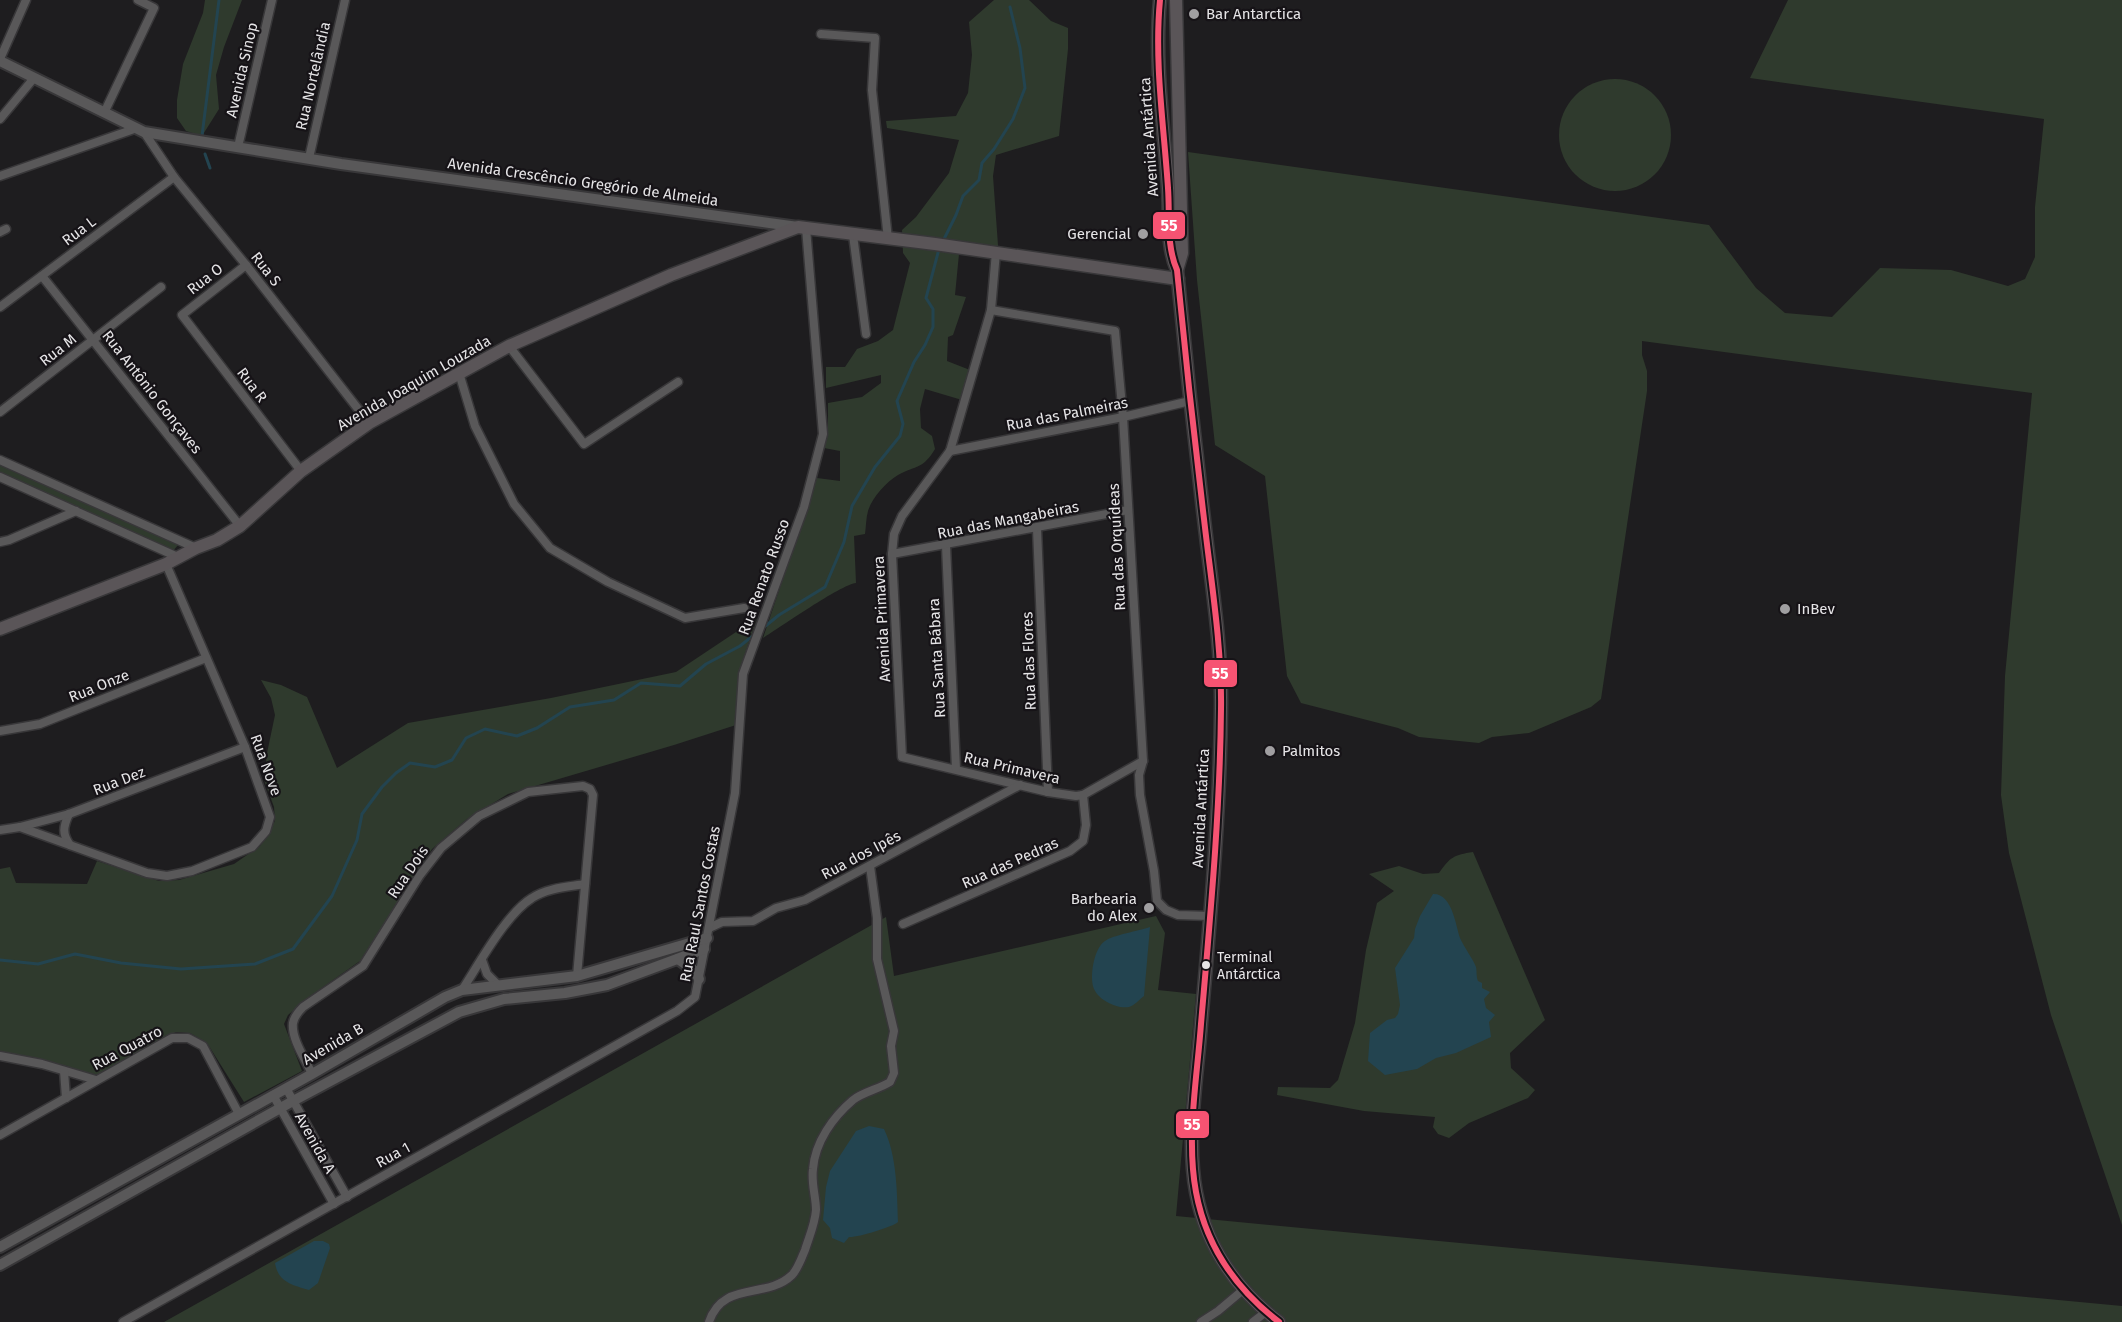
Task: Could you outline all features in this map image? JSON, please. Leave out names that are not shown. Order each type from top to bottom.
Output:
[{"type":"main road","name":"Avenida Antártica","points":[[1160,0],[1159,63],[1170,209],[1170,255],[1178,274]]},
{"type":"main road","points":[[1169,0],[1172,27],[1176,36]]},
{"type":"main road","name":"Avenida Antártica","points":[[1176,0],[1182,254],[1178,274],[1190,401],[1213,593],[1221,693],[1220,750],[1210,916],[1192,1157],[1196,1191],[1209,1238],[1221,1261],[1243,1290],[1279,1322]]},
{"type":"main road","name":"Avenida Crescêncio Gregório de Almeida","points":[[802,228],[1178,274]]},
{"type":"main road","name":"Avenida Joaquim Louzada","points":[[0,628],[166,564],[217,540],[240,526],[301,471],[369,423],[509,346],[670,275],[802,228]]},
{"type":"street","points":[[0,60],[26,0]]},
{"type":"street","points":[[105,111],[154,8],[138,0]]},
{"type":"street","name":"Avenida Sinop","points":[[238,147],[272,0]]},
{"type":"street","name":"Rua Nortelândia","points":[[309,158],[345,0]]},
{"type":"street","points":[[821,34],[875,38],[872,90],[888,239]]},
{"type":"street","name":"Avenida Crescêncio Gregório de Almeida","points":[[0,60],[140,130],[309,158],[802,228]]},
{"type":"street","points":[[0,119],[34,78]]},
{"type":"street","points":[[0,176],[140,130]]},
{"type":"street","name":"Rua S","points":[[140,130],[174,177],[369,423]]},
{"type":"street","name":"Rua L","points":[[0,307],[174,177]]},
{"type":"street","name":"Rua Renato Russo","points":[[735,793],[744,674],[804,507],[823,434],[802,228]]},
{"type":"street","points":[[852,235],[866,334]]},
{"type":"street","name":"Avenida Primavera","points":[[902,757],[891,554],[894,534],[902,516],[950,451],[990,310],[996,252]]},
{"type":"street","name":"Rua O","points":[[182,315],[246,265]]},
{"type":"street","name":"Rua Antônio Gonçaves","points":[[42,276],[240,526]]},
{"type":"street","name":"Rua M","points":[[0,412],[161,287]]},
{"type":"street","name":"Rua das Orquídeas","points":[[990,310],[1115,331],[1123,417],[1143,761],[1139,775],[1140,795],[1157,901],[1166,910],[1178,915],[1210,916]]},
{"type":"street","name":"Rua R","points":[[182,315],[301,471]]},
{"type":"street","points":[[509,346],[584,444],[678,382]]},
{"type":"street","points":[[459,373],[475,426],[514,504],[550,548],[608,582],[685,618],[744,608]]},
{"type":"street","name":"Rua das Palmeiras","points":[[950,451],[1123,417],[1190,401]]},
{"type":"street","points":[[0,460],[196,548]]},
{"type":"street","points":[[0,477],[180,558]]},
{"type":"street","name":"Rua das Mangabeiras","points":[[891,554],[946,546],[1128,510]]},
{"type":"street","points":[[0,542],[75,511]]},
{"type":"street","name":"Rua das Flores","points":[[1037,529],[1048,792]]},
{"type":"street","name":"Rua Santa Bábara","points":[[946,546],[956,769]]},
{"type":"street","name":"Rua Nove","points":[[20,827],[147,873],[167,876],[192,871],[252,847],[266,831],[270,817],[245,747],[166,564]]},
{"type":"street","name":"Rua Onze","points":[[0,731],[40,724],[206,658]]},
{"type":"street","name":"Rua Dez","points":[[0,830],[69,814],[245,747]]},
{"type":"street","name":"Rua Primavera","points":[[902,757],[1048,792],[1083,795]]},
{"type":"street","points":[[1083,795],[1143,761]]},
{"type":"street","name":"Rua dos Ipês","points":[[708,933],[722,922],[760,919],[776,908],[805,900],[1020,785]]},
{"type":"street","name":"Rua Dois","points":[[312,1074],[294,1034],[293,1022],[297,1014],[303,1007],[363,966],[441,848],[479,816],[528,792],[583,786],[590,789],[593,795],[577,976]]},
{"type":"street","name":"Rua Raul Santos Costas","points":[[676,1011],[695,997],[735,793]]},
{"type":"street","name":"Rua das Pedras","points":[[903,924],[1070,851],[1083,841],[1086,825],[1083,795]]},
{"type":"street","points":[[69,814],[63,830],[70,846]]},
{"type":"street","points":[[709,1322],[718,1304],[728,1297],[774,1285],[793,1274],[813,1226],[816,1209],[813,1170],[817,1147],[835,1118],[855,1098],[890,1082],[894,1073],[891,1046],[894,1031],[877,959],[877,918],[870,866]]},
{"type":"street","points":[[462,990],[511,916],[531,898],[554,889],[585,884]]},
{"type":"street","name":"Avenida B","points":[[0,1247],[312,1074],[445,997],[462,990],[577,976],[708,933]]},
{"type":"street","name":"Avenida B","points":[[0,1265],[280,1108],[459,1012],[504,999],[565,993],[607,985],[704,949]]},
{"type":"street","points":[[678,959],[695,970],[699,979]]},
{"type":"street","points":[[482,960],[487,974],[498,985]]},
{"type":"street","name":"Rua 1","points":[[123,1322],[676,1011]]},
{"type":"street","name":"Rua Quatro","points":[[0,1135],[172,1038],[188,1038],[203,1046],[239,1114]]},
{"type":"street","points":[[0,1056],[11,1056],[96,1080]]},
{"type":"street","points":[[64,1071],[66,1098]]},
{"type":"street","name":"Avenida A","points":[[286,1088],[347,1197]]},
{"type":"street","name":"Avenida A","points":[[273,1095],[334,1204]]},
{"type":"street","points":[[1201,1322],[1243,1290]]},
{"type":"street","points":[[1253,1322],[1266,1312]]},
{"type":"green space","points":[[205,0],[242,0],[216,75],[219,109],[202,136],[186,131],[177,118],[177,100],[183,64],[203,13]]},
{"type":"green space","points":[[994,0],[1029,0],[1051,21],[1068,28],[1059,136],[996,155],[993,176],[999,259],[959,254],[955,295],[966,297],[953,335],[948,337],[947,361],[970,370],[962,400],[925,389],[920,409],[921,428],[932,436],[935,449],[919,466],[898,475],[889,482],[870,506],[865,534],[854,536],[856,583],[824,598],[763,638],[817,478],[840,481],[840,451],[824,448],[828,432],[828,403],[862,397],[881,383],[881,375],[826,388],[826,367],[845,367],[857,349],[878,341],[893,330],[910,263],[903,253],[902,230],[916,217],[949,173],[959,140],[887,128],[886,121],[956,116],[968,93],[972,55],[969,22]]},
{"type":"green space","points":[[1788,0],[2122,0],[2122,1225],[2051,1015],[2009,853],[2001,795],[2005,676],[2032,393],[1642,341],[1642,355],[1647,371],[1647,391],[1601,699],[1591,707],[1529,733],[1492,737],[1479,743],[1419,737],[1398,728],[1301,703],[1287,676],[1265,476],[1215,445],[1197,280],[1188,152],[1709,225],[1756,288],[1785,313],[1832,317],[1880,268],[1951,270],[2008,286],[2025,279],[2035,257],[2035,207],[2044,119],[1750,78]]},
{"type":"green space","points":[[1615,79],[1636,83],[1655,95],[1667,114],[1671,135],[1667,156],[1655,175],[1636,187],[1615,191],[1594,187],[1575,175],[1563,156],[1559,135],[1563,114],[1575,95],[1594,83]]},
{"type":"green space","points":[[0,463],[178,545],[172,552],[0,476]]},
{"type":"green space","points":[[757,618],[740,669],[736,725],[508,794],[467,819],[432,849],[360,961],[309,997],[288,1015],[284,1024],[302,1071],[244,1102],[207,1043],[190,1033],[176,1032],[97,1075],[0,1051],[0,869],[10,867],[16,883],[87,884],[97,861],[159,881],[179,880],[234,864],[260,846],[275,821],[274,807],[264,780],[275,715],[271,698],[261,680],[281,685],[307,697],[337,768],[408,723],[551,698],[676,672]]},
{"type":"green space","points":[[1473,852],[1545,1020],[1510,1053],[1511,1068],[1535,1090],[1528,1098],[1469,1123],[1449,1138],[1438,1134],[1433,1127],[1435,1117],[1364,1111],[1277,1095],[1278,1087],[1330,1088],[1338,1080],[1355,1023],[1366,950],[1377,903],[1394,891],[1369,874],[1399,866],[1423,874],[1439,873],[1453,858]]},
{"type":"green space","points":[[1156,916],[1165,933],[1158,990],[1196,994],[1176,1216],[2122,1306],[2122,1322],[164,1322],[886,917],[894,976]]},
{"type":"water","points":[[1433,894],[1439,895],[1449,904],[1460,938],[1476,967],[1478,981],[1482,983],[1482,988],[1490,992],[1484,999],[1486,1008],[1495,1015],[1489,1022],[1491,1037],[1456,1053],[1436,1058],[1417,1069],[1385,1075],[1368,1061],[1370,1033],[1398,1014],[1400,1005],[1395,968],[1414,938],[1420,916]]},
{"type":"water","points":[[1150,927],[1144,996],[1129,1007],[1119,1007],[1108,1003],[1096,993],[1093,984],[1094,963],[1098,950],[1109,939]]},
{"type":"water","points":[[869,1126],[884,1129],[892,1151],[896,1174],[898,1222],[874,1232],[849,1237],[844,1243],[832,1238],[830,1228],[823,1220],[826,1187],[830,1171],[856,1131]]},
{"type":"water","points":[[314,1241],[323,1241],[329,1244],[330,1248],[318,1283],[309,1290],[283,1279],[275,1263]]},
{"type":"waterway","points":[[202,136],[219,0]]},
{"type":"waterway","points":[[942,243],[963,196],[979,180],[982,163],[1013,119],[1025,88],[1020,48],[1010,7]]},
{"type":"waterway","points":[[205,154],[210,168]]},
{"type":"waterway","points":[[763,628],[779,615],[825,587],[844,542],[852,506],[875,467],[900,436],[903,424],[897,401],[933,327],[933,309],[926,298],[939,249]]},
{"type":"waterway","points":[[0,960],[38,964],[75,954],[121,963],[181,969],[255,964],[293,949],[332,896],[357,840],[362,814],[382,787],[410,763],[435,767],[452,760],[466,738],[485,729],[517,736],[537,728],[570,707],[614,700],[641,683],[680,686],[706,664],[740,646],[755,634]]},
{"type":"transit line","name":"55","points":[[1160,0],[1158,47],[1170,240],[1177,270],[1216,614],[1221,685],[1217,827],[1193,1108],[1193,1172],[1201,1212],[1215,1248],[1236,1281],[1279,1322]]},
{"type":"place","name":"Bar Antarctica","points":[[1194,14]]},
{"type":"place","name":"Gerencial","points":[[1143,234]]},
{"type":"place","name":"InBev","points":[[1785,609]]},
{"type":"place","name":"Palmitos","points":[[1270,751]]},
{"type":"place","name":"Barbearia do Alex","points":[[1149,908]]},
{"type":"place","name":"Terminal Antárctica","points":[[1206,965]]}]
